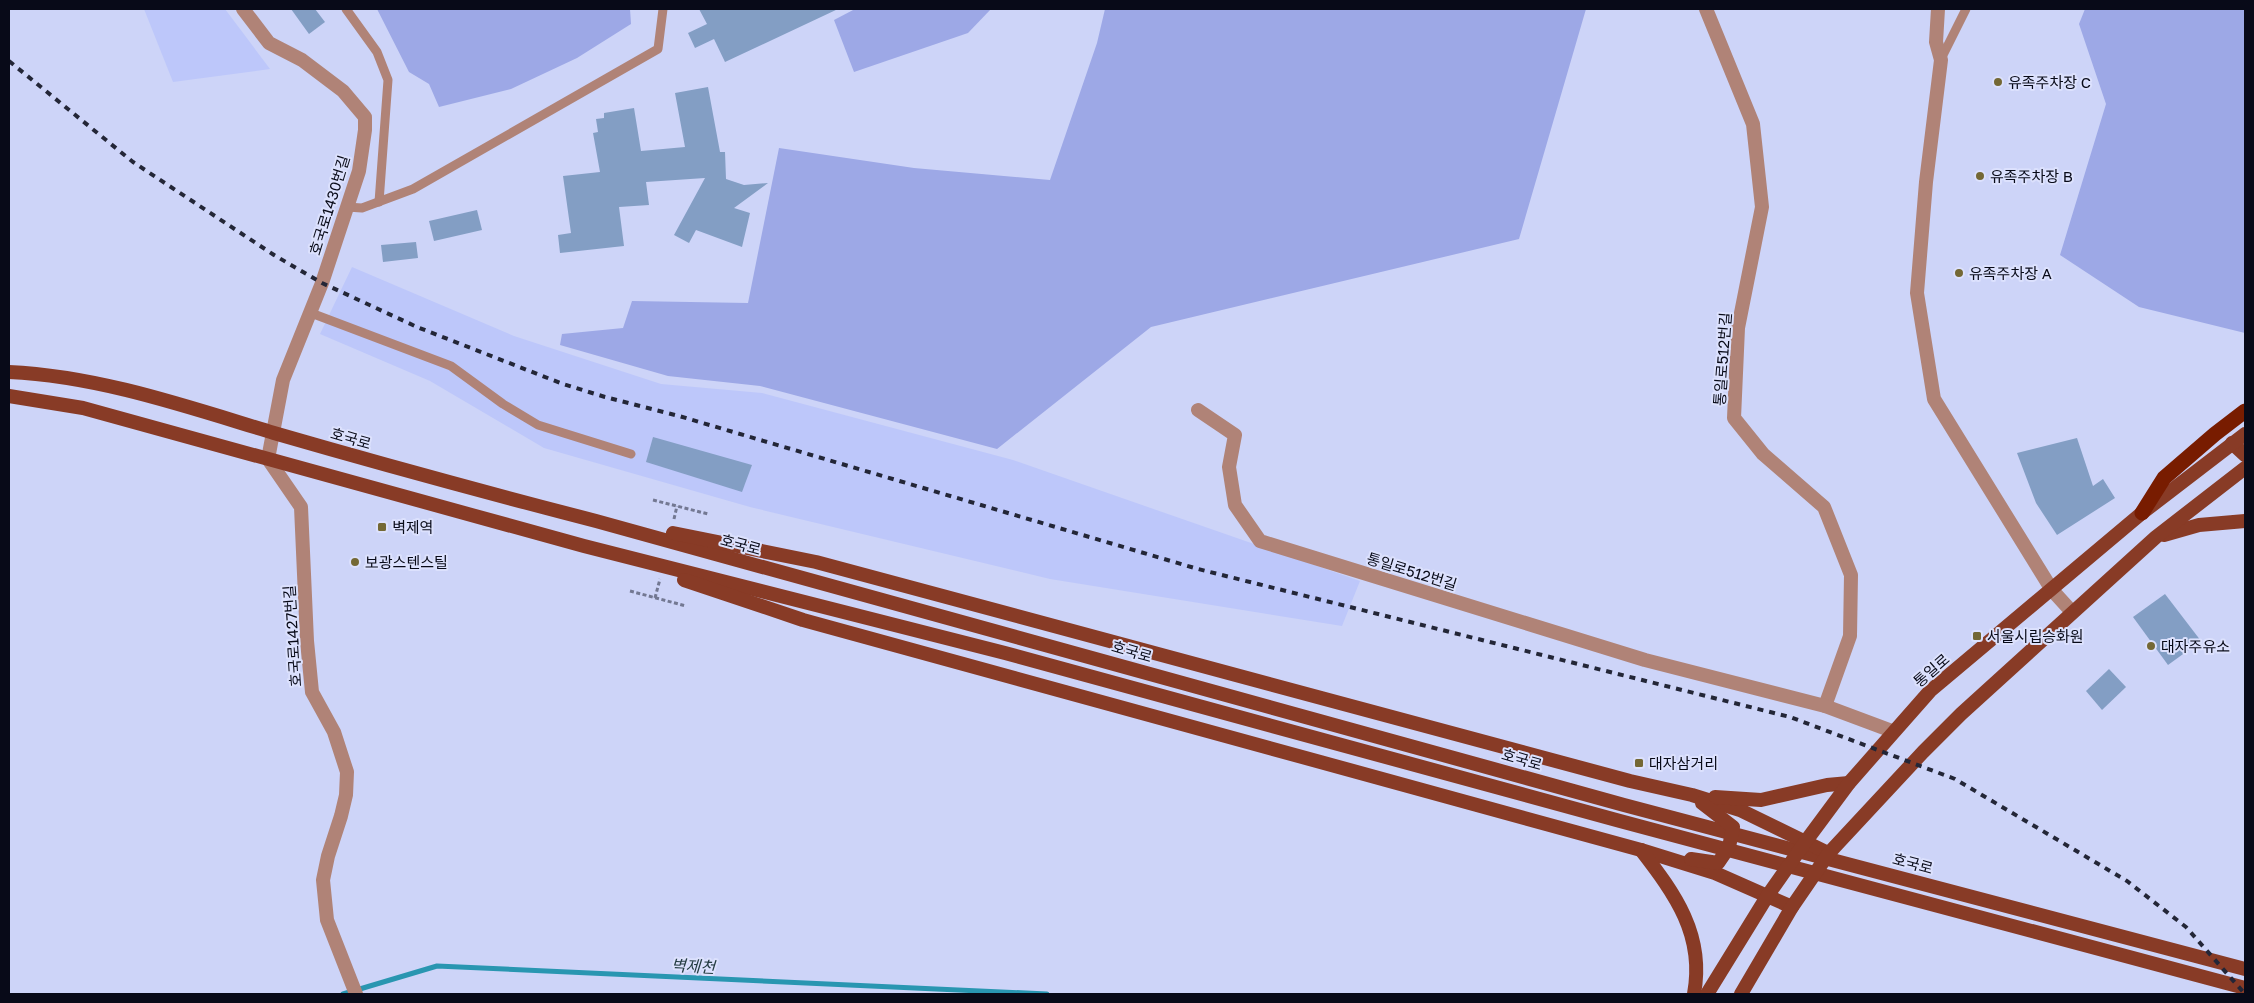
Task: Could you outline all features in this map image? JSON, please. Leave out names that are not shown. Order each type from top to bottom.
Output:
[{"type":"highway","points":[[2142,513],[2164,478],[2245,411]]},
{"type":"main road","name":"호국로","points":[[9,372],[98,385],[188,406],[448,483],[596,520],[1624,805],[2245,969]]},
{"type":"main road","points":[[9,396],[83,408],[584,546],[1005,653],[1620,822],[2245,988]]},
{"type":"main road","name":"통일로","points":[[1707,994],[1768,895],[1806,841],[1849,783],[1892,731],[1930,691],[2142,513],[2245,434]]},
{"type":"main road","points":[[2232,443],[2245,455]]},
{"type":"main road","points":[[1741,994],[1792,907],[1829,853],[1961,714],[2156,537],[2245,468]]},
{"type":"main road","points":[[596,520],[627,524],[816,562],[1620,778],[1692,795],[1740,810],[1829,853]]},
{"type":"main road","points":[[2156,537],[2199,525],[2245,521]]},
{"type":"main road","points":[[584,546],[803,620],[1641,850],[1714,873],[1792,907]]},
{"type":"main road","points":[[1692,795],[1761,800],[1827,785],[1849,783]]},
{"type":"main road","points":[[1641,850],[1718,863],[1729,847],[1733,827],[1692,795]]},
{"type":"main road","points":[[1641,850],[1672,890],[1690,928],[1697,969],[1694,994]]},
{"type":"street","name":"호국로1430번길","points":[[244,9],[268,43],[309,65],[343,91],[365,117],[359,171],[311,313],[283,380],[268,458]]},
{"type":"street","name":"통일로512번길","points":[[1706,9],[1754,124],[1762,207],[1738,328],[1734,418],[1763,454],[1824,507],[1851,575],[1850,636],[1825,706]]},
{"type":"street","points":[[1938,9],[1936,42],[1941,60],[1926,182],[1917,293],[1934,399],[2052,590],[2072,612]]},
{"type":"street","name":"통일로512번길","points":[[1198,410],[1235,435],[1229,467],[1235,505],[1260,541],[1645,660],[1825,706],[1892,731]]},
{"type":"street","name":"호국로1427번길","points":[[268,458],[301,507],[307,641],[312,692],[334,732],[347,772],[344,802],[323,880],[327,920],[356,994]]},
{"type":"lane","points":[[346,9],[377,52],[388,80],[379,202]]},
{"type":"lane","points":[[348,207],[362,208],[413,189],[658,50],[663,9]]},
{"type":"lane","points":[[1941,60],[1966,9]]},
{"type":"lane","points":[[311,313],[452,366],[503,404],[538,425],[631,454]]},
{"type":"path","points":[[653,500],[708,514]]},
{"type":"path","points":[[630,591],[686,606]]},
{"type":"shaded area","points":[[144,9],[225,9],[270,69],[173,82]]},
{"type":"shaded area","points":[[377,9],[630,9],[631,24],[577,58],[511,89],[439,107],[429,84],[409,72]]},
{"type":"shaded area","points":[[855,9],[991,9],[968,33],[854,72],[834,20]]},
{"type":"shaded area","points":[[1105,9],[1586,9],[1519,239],[1151,327],[997,449],[760,386],[668,376],[560,345],[562,334],[623,328],[632,301],[748,303],[779,148],[914,168],[1050,180],[1097,43]]},
{"type":"shaded area","points":[[2085,9],[2245,9],[2245,333],[2139,307],[2060,255],[2106,104],[2079,24]]},
{"type":"shaded area","points":[[352,267],[514,336],[661,384],[762,393],[1013,460],[1360,581],[1342,626],[1050,579],[750,507],[544,448],[430,381],[320,334]]},
{"type":"building","points":[[291,9],[315,9],[325,22],[309,34]]},
{"type":"building","points":[[699,9],[838,9],[725,62],[714,39],[695,48],[688,33],[707,24]]},
{"type":"building","points":[[708,87],[720,152],[725,152],[726,179],[744,185],[768,183],[734,208],[750,213],[742,247],[696,230],[689,243],[674,235],[705,178],[646,182],[649,205],[619,207],[624,246],[560,253],[558,235],[571,233],[563,176],[600,172],[593,133],[598,132],[596,119],[604,118],[604,113],[634,108],[641,151],[685,147],[675,93]]},
{"type":"building","points":[[477,210],[482,230],[434,241],[429,221]]},
{"type":"building","points":[[416,242],[418,258],[383,262],[381,245]]},
{"type":"building","points":[[653,437],[752,465],[742,492],[646,462]]},
{"type":"building","points":[[2077,438],[2093,486],[2103,479],[2115,498],[2057,535],[2036,503],[2017,453]]},
{"type":"building","points":[[2165,594],[2201,641],[2168,665],[2133,617]]},
{"type":"building","points":[[2109,669],[2126,687],[2102,710],[2086,691]]},
{"type":"waterway","name":"벽제천","points":[[343,994],[437,966],[1047,994]]},
{"type":"railway","points":[[9,61],[133,162],[274,255],[322,283],[417,327],[563,384],[679,416],[1198,569],[1790,717],[1955,779],[2127,881],[2186,927],[2245,994]]},
{"type":"place","name":"유족주차장 C","points":[[1998,82]]},
{"type":"place","name":"유족주차장 B","points":[[1980,176]]},
{"type":"place","name":"유족주차장 A","points":[[1959,273]]},
{"type":"place","name":"벽제역","points":[[382,527]]},
{"type":"place","name":"보광스텐스틸","points":[[355,562]]},
{"type":"place","name":"서울시립승화원","points":[[1977,636]]},
{"type":"place","name":"대자주유소","points":[[2151,646]]},
{"type":"place","name":"대자삼거리","points":[[1639,763]]}]
